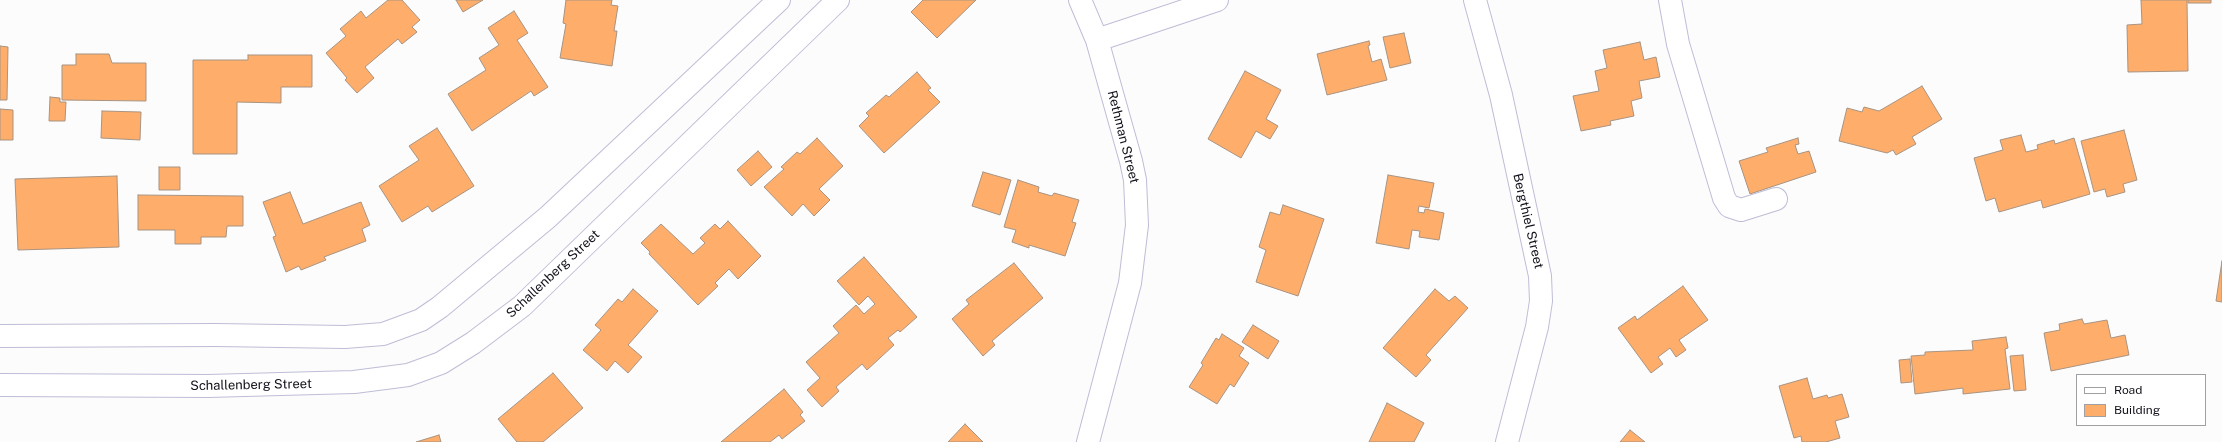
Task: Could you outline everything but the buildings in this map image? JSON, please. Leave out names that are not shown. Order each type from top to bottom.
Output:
[{"type":"street","points":[[0,336],[216,335],[344,337],[382,334],[421,320],[440,307],[548,217],[779,0]]},
{"type":"street","name":"Schallenberg Street","points":[[0,385],[208,386],[354,382],[408,375],[441,363],[473,343],[522,306],[838,0]]},
{"type":"street","name":"Rethman Street","points":[[1080,0],[1097,40],[1131,161],[1135,180],[1137,225],[1130,283],[1088,442]]},
{"type":"street","points":[[1097,40],[1216,0]]},
{"type":"street","name":"Bergthiel Street","points":[[1476,0],[1501,95],[1519,186],[1540,276],[1541,301],[1537,327],[1507,442]]},
{"type":"street","points":[[1670,0],[1678,44],[1724,198],[1729,206],[1741,210],[1776,199]]}]
